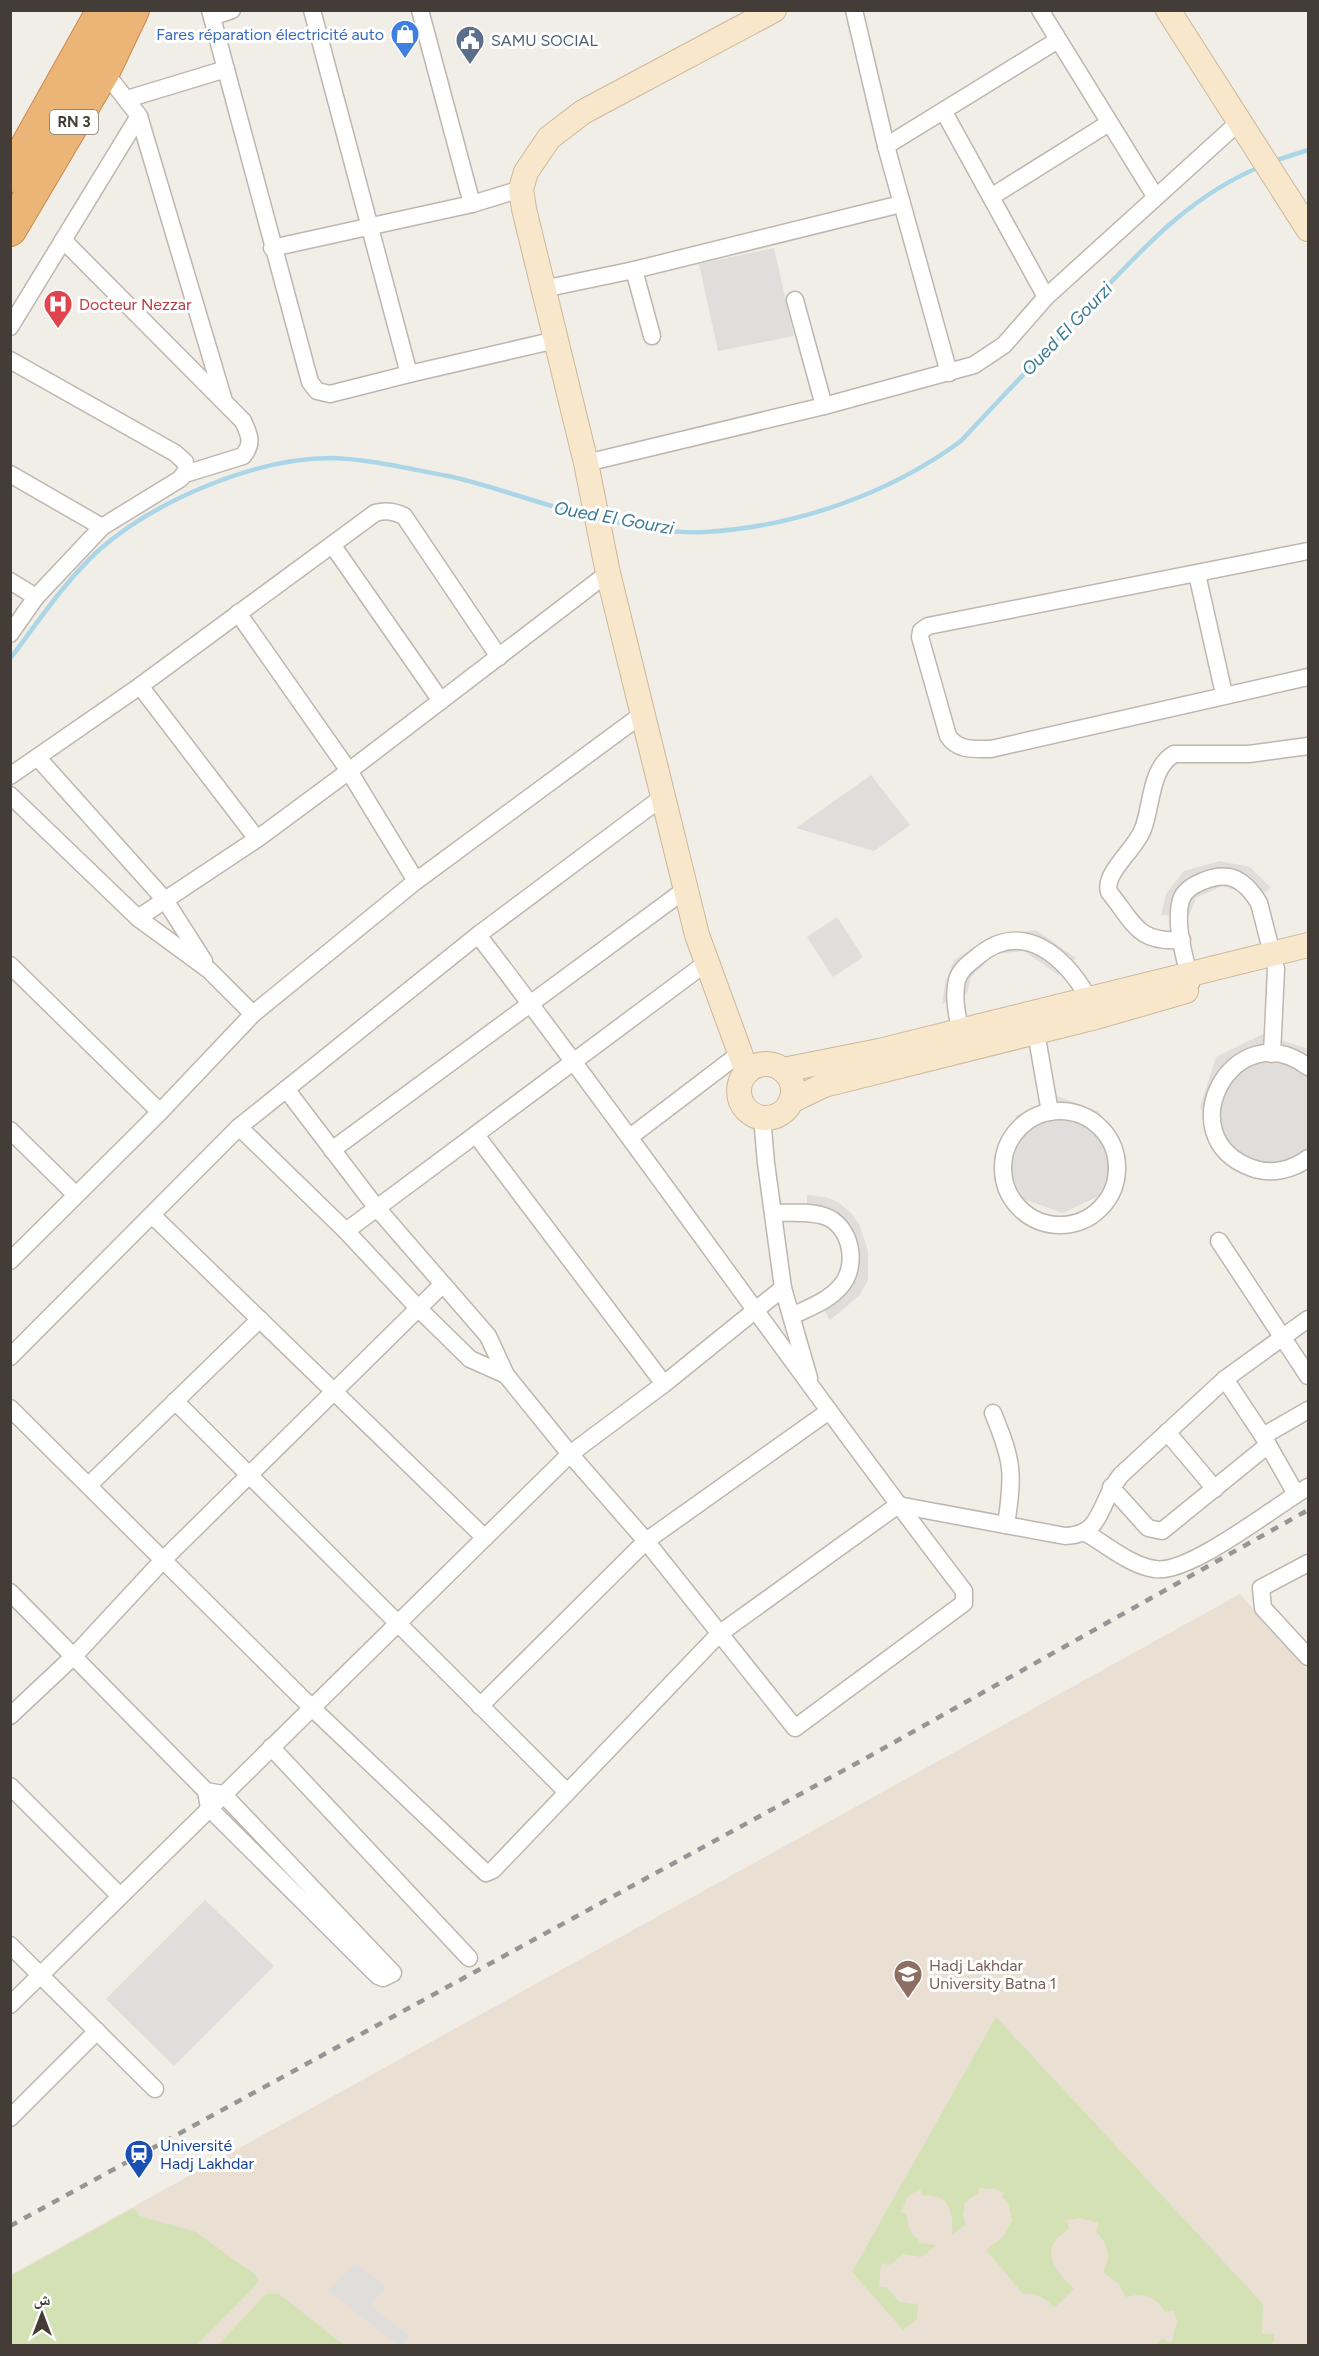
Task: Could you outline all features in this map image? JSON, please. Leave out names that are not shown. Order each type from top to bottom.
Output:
[{"type":"highway","name":"RN 3","points":[[10,176],[103,10]]},
{"type":"highway","name":"RN 3","points":[[10,230],[104,71],[133,10]]},
{"type":"street","points":[[232,10],[211,14],[272,248],[312,386],[321,392],[330,394],[556,340]]},
{"type":"street","points":[[312,10],[409,374]]},
{"type":"street","points":[[420,10],[472,204]]},
{"type":"street","points":[[774,10],[583,112],[549,138],[534,156],[521,189],[586,463],[608,573],[686,889],[706,963],[740,1052],[739,1087],[742,1103],[754,1115],[762,1117],[782,1112],[791,1101],[824,1085],[1034,1022],[1089,999],[1191,982],[1274,961],[1308,945]]},
{"type":"street","points":[[854,10],[901,204],[949,373]]},
{"type":"street","points":[[1040,10],[1155,196]]},
{"type":"street","points":[[1168,10],[1308,229]]},
{"type":"street","points":[[886,146],[1058,40]]},
{"type":"street","points":[[127,99],[226,69]]},
{"type":"street","points":[[104,71],[139,116],[224,402]]},
{"type":"street","points":[[944,112],[1046,297]]},
{"type":"street","points":[[10,327],[139,116]]},
{"type":"street","points":[[586,463],[824,406],[974,365],[1004,345],[1046,297],[1239,122]]},
{"type":"street","points":[[992,197],[1109,123]]},
{"type":"street","points":[[272,248],[472,204],[521,189]]},
{"type":"street","points":[[543,289],[634,270],[901,204]]},
{"type":"street","points":[[10,634],[36,597],[102,527],[185,474],[238,459],[248,450],[249,433],[243,421],[63,240]]},
{"type":"street","points":[[634,270],[652,336]]},
{"type":"street","points":[[795,300],[824,406]]},
{"type":"street","points":[[10,360],[175,453],[187,465],[185,474]]},
{"type":"street","points":[[10,474],[102,527]]},
{"type":"street","points":[[10,776],[140,686],[375,513],[394,511],[404,516],[500,657]]},
{"type":"street","points":[[333,546],[441,701]]},
{"type":"street","points":[[1308,551],[928,626],[921,631],[920,645],[948,736],[956,745],[964,748],[991,749],[1308,676]]},
{"type":"street","points":[[138,918],[257,838],[349,771],[608,573]]},
{"type":"street","points":[[1197,574],[1224,694]]},
{"type":"street","points":[[10,581],[36,597]]},
{"type":"street","points":[[238,614],[349,771],[416,881]]},
{"type":"street","points":[[140,686],[257,838]]},
{"type":"street","points":[[10,1261],[160,1112],[254,1014],[416,881],[644,713]]},
{"type":"street","points":[[1182,940],[1164,941],[1144,936],[1109,892],[1107,886],[1108,879],[1132,849],[1143,830],[1161,766],[1174,754],[1249,754],[1308,746]]},
{"type":"street","points":[[38,758],[165,900],[209,970]]},
{"type":"street","points":[[10,795],[138,918],[209,970],[254,1014]]},
{"type":"street","points":[[10,1357],[239,1127],[478,935],[664,796]]},
{"type":"street","points":[[1191,982],[1182,940],[1180,907],[1188,888],[1227,877],[1242,883],[1260,903],[1274,961],[1272,1054]]},
{"type":"street","points":[[332,1150],[686,889]]},
{"type":"street","points":[[286,1089],[376,1207],[488,1336],[506,1375],[570,1454],[646,1541],[795,1728],[964,1603],[964,1591],[755,1313],[630,1137],[478,935]]},
{"type":"street","points":[[960,1030],[956,1006],[957,978],[961,970],[986,949],[996,945],[1032,942],[1041,946],[1072,971],[1089,999]]},
{"type":"street","points":[[1274,961],[1308,962]]},
{"type":"street","points":[[346,1231],[706,963]]},
{"type":"street","points":[[10,965],[160,1112]]},
{"type":"street","points":[[740,1052],[760,1065],[768,1064],[794,1069],[960,1030],[1096,1017],[1191,982]]},
{"type":"street","points":[[1034,1022],[1050,1112]]},
{"type":"street","points":[[630,1137],[740,1052],[768,1052],[794,1069]]},
{"type":"street","points":[[1308,1067],[1296,1059],[1272,1054],[1248,1058],[1228,1072],[1215,1093],[1212,1117],[1214,1130],[1222,1146],[1235,1160],[1257,1170],[1282,1171],[1308,1158]]},
{"type":"street","points":[[791,1101],[794,1069]]},
{"type":"street","points":[[1050,1112],[1074,1113],[1095,1123],[1111,1141],[1118,1164],[1114,1187],[1102,1208],[1093,1215],[1071,1224],[1047,1224],[1025,1214],[1010,1195],[1003,1173],[1006,1149],[1011,1138],[1028,1121],[1050,1112]]},
{"type":"street","points":[[762,1117],[783,1288],[810,1386]]},
{"type":"street","points":[[239,1127],[346,1231],[418,1308],[470,1359],[506,1375]]},
{"type":"street","points":[[10,1130],[76,1195]]},
{"type":"street","points":[[476,1135],[664,1384]]},
{"type":"street","points":[[773,1214],[825,1216],[840,1226],[848,1239],[851,1256],[849,1273],[841,1287],[792,1316]]},
{"type":"street","points":[[152,1215],[484,1538]]},
{"type":"street","points":[[1218,1241],[1308,1376]]},
{"type":"street","points":[[10,1716],[74,1656],[164,1559],[442,1285]]},
{"type":"street","points":[[10,2005],[209,1808],[214,1792],[271,1747],[570,1454],[664,1384],[755,1313],[783,1288]]},
{"type":"street","points":[[89,1485],[260,1319]]},
{"type":"street","points":[[10,1408],[312,1707],[486,1874],[493,1870],[566,1791],[719,1634],[898,1505],[1065,1536],[1086,1533],[1093,1527],[1111,1486],[1167,1432],[1225,1380],[1308,1319]]},
{"type":"street","points":[[1086,1533],[1144,1567],[1171,1569],[1196,1558],[1302,1491],[1265,1441],[1225,1380]]},
{"type":"street","points":[[175,1401],[566,1791]]},
{"type":"street","points":[[1111,1486],[1148,1528],[1155,1532],[1162,1532],[1215,1489],[1265,1441],[1308,1410]]},
{"type":"street","points":[[480,1706],[646,1541],[829,1411]]},
{"type":"street","points":[[993,1413],[1008,1449],[1013,1472],[1006,1525]]},
{"type":"street","points":[[1167,1432],[1215,1489]]},
{"type":"street","points":[[1308,1563],[1261,1588],[1260,1600],[1263,1608],[1308,1657]]},
{"type":"street","points":[[10,1592],[214,1792],[393,1973],[383,1978],[378,1976],[209,1808]]},
{"type":"street","points":[[271,1747],[469,1958]]},
{"type":"street","points":[[10,1786],[120,1896]]},
{"type":"street","points":[[10,1945],[155,2089]]},
{"type":"street","points":[[10,2118],[97,2031]]},
{"type":"shaded area","points":[[774,248],[794,336],[718,351],[699,264]]},
{"type":"shaded area","points":[[871,775],[910,825],[874,851],[796,828]]},
{"type":"shaded area","points":[[1220,861],[1250,867],[1271,888],[1251,901],[1239,891],[1222,886],[1196,898],[1189,916],[1161,915],[1166,894],[1184,871]]},
{"type":"shaded area","points":[[837,917],[863,957],[833,977],[807,937]]},
{"type":"shaded area","points":[[1036,930],[1076,958],[1058,975],[1024,951],[995,954],[971,977],[967,994],[942,1004],[945,984],[954,960],[994,935]]},
{"type":"shaded area","points":[[1263,1034],[1308,1049],[1308,1152],[1273,1170],[1223,1153],[1200,1107],[1216,1057]]},
{"type":"shaded area","points":[[1057,1096],[1099,1112],[1118,1152],[1103,1194],[1063,1213],[1020,1198],[1001,1158],[1016,1116]]},
{"type":"shaded area","points":[[807,1195],[825,1197],[838,1202],[852,1214],[859,1224],[868,1251],[868,1280],[859,1296],[830,1320],[824,1310],[850,1288],[858,1265],[844,1220],[822,1206],[807,1205]]},
{"type":"shaded area","name":"Hadj Lakhdar University Batna 1","points":[[1240,1594],[1308,1671],[1308,2345],[11,2345],[10,2275]]},
{"type":"shaded area","points":[[205,1900],[274,1966],[174,2066],[106,1999]]},
{"type":"shaded area","points":[[355,2263],[386,2286],[370,2305],[410,2337],[403,2345],[398,2345],[329,2291]]},
{"type":"green space","points":[[996,2017],[1263,2304],[1262,2334],[1274,2334],[1274,2342],[1266,2346],[1155,2345],[1162,2339],[1172,2342],[1177,2322],[1174,2310],[1165,2312],[1158,2303],[1148,2297],[1138,2295],[1126,2297],[1119,2284],[1103,2272],[1108,2256],[1106,2246],[1096,2232],[1099,2223],[1079,2218],[1067,2220],[1069,2229],[1053,2244],[1051,2252],[1055,2267],[1074,2289],[1054,2308],[1040,2297],[1023,2294],[986,2250],[1004,2236],[1012,2220],[1008,2202],[1002,2197],[1004,2193],[996,2189],[979,2188],[979,2193],[965,2202],[963,2216],[966,2224],[952,2235],[951,2212],[944,2201],[939,2197],[923,2196],[920,2189],[908,2196],[901,2212],[907,2214],[911,2232],[919,2243],[937,2245],[921,2257],[904,2254],[889,2265],[881,2263],[879,2287],[886,2287],[900,2302],[918,2304],[917,2319],[903,2330],[852,2272]]},
{"type":"green space","points":[[134,2208],[140,2216],[196,2232],[254,2274],[258,2280],[255,2286],[197,2345],[11,2345],[11,2276]]},
{"type":"green space","points":[[266,2294],[279,2294],[344,2345],[218,2345]]},
{"type":"waterway","name":"Oued El Gourzi","points":[[1274,161],[1308,150]]},
{"type":"waterway","name":"Oued El Gourzi","points":[[604,519],[679,532],[739,529],[807,515],[840,505],[903,477],[961,441],[1121,271],[1163,230],[1208,195],[1260,167]]},
{"type":"waterway","name":"Oued El Gourzi","points":[[10,659],[75,575],[99,550],[122,532],[178,499],[208,485],[271,465],[331,458],[375,462],[466,480],[587,515]]},
{"type":"railway","points":[[10,2226],[868,1757],[1308,1510]]},
{"type":"place","name":"Fares réparation électricité auto","points":[[405,60]]},
{"type":"place","name":"SAMU SOCIAL","points":[[470,66]]},
{"type":"place","name":"Docteur Nezzar","points":[[58,330]]},
{"type":"place","name":"Hadj Lakhdar University Batna 1","points":[[908,2000]]},
{"type":"place","name":"Université Hadj Lakhdar","points":[[139,2180]]}]
